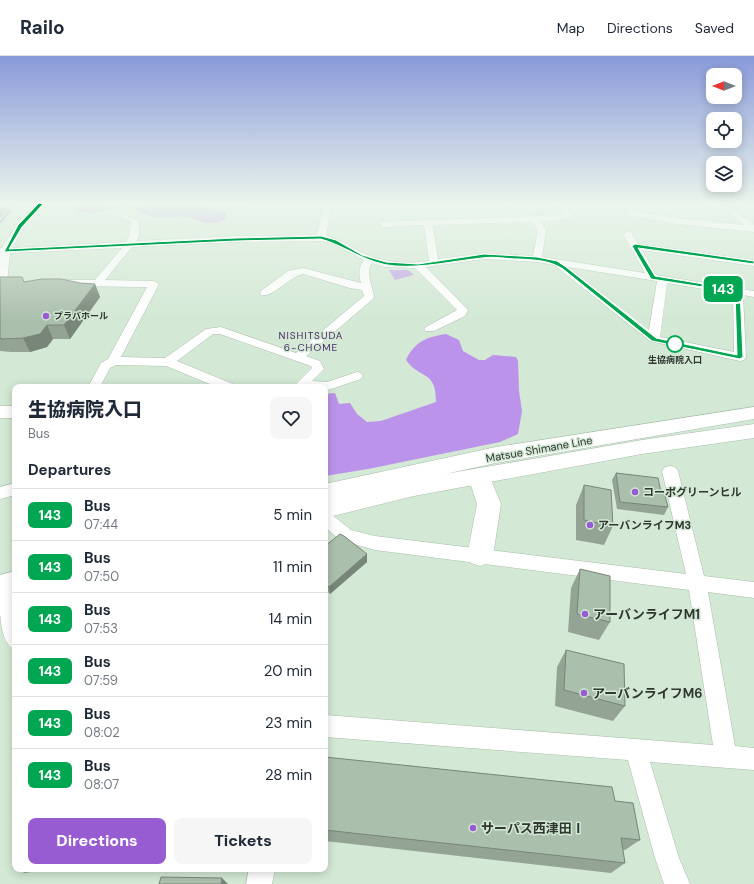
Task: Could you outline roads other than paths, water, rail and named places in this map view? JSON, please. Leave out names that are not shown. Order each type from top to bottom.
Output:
[{"type":"main road","points":[[0,412],[12,412]]},
{"type":"main road","name":"Matsue Shimane Line","points":[[328,492],[496,456],[754,413]]},
{"type":"main road","name":"Matsue Shimane Line","points":[[328,508],[414,488],[479,476],[642,447],[754,431]]},
{"type":"main road","points":[[479,476],[489,504],[480,556]]},
{"type":"street","points":[[9,243],[3,251],[1,283],[16,283]]},
{"type":"street","points":[[3,251],[171,243]]},
{"type":"street","points":[[338,243],[370,259],[390,264],[418,265],[484,256],[537,259],[754,294]]},
{"type":"street","points":[[431,243],[434,263]]},
{"type":"street","points":[[537,259],[540,243]]},
{"type":"street","points":[[633,243],[657,278],[654,339]]},
{"type":"street","points":[[98,282],[129,245]]},
{"type":"street","points":[[635,246],[754,263]]},
{"type":"street","points":[[298,357],[369,297],[363,269],[365,263],[370,259]]},
{"type":"street","points":[[555,262],[654,339],[740,357]]},
{"type":"street","points":[[418,265],[463,310],[461,314],[430,330]]},
{"type":"street","points":[[264,293],[292,273],[303,271],[354,286],[368,287]]},
{"type":"street","points":[[46,283],[98,282],[154,284],[112,361],[105,366],[96,384]]},
{"type":"street","points":[[738,291],[740,371]]},
{"type":"street","points":[[168,362],[210,331],[221,330],[298,357],[318,366],[318,369],[303,384]]},
{"type":"street","points":[[112,361],[168,362],[221,384]]},
{"type":"street","points":[[328,386],[357,376]]},
{"type":"street","points":[[670,472],[697,583],[726,756]]},
{"type":"street","points":[[0,493],[12,490]]},
{"type":"street","points":[[328,520],[346,535],[375,543],[754,590]]},
{"type":"street","points":[[7,595],[6,628],[12,640]]},
{"type":"street","points":[[328,726],[754,759]]},
{"type":"street","points":[[636,751],[667,858],[677,884]]},
{"type":"street","points":[[259,884],[261,872]]},
{"type":"place","name":"プラバホール","points":[[46,316]]},
{"type":"place","name":"生協病院入口","points":[[675,344]]},
{"type":"place","name":"コーポグリーンヒル","points":[[635,492]]},
{"type":"place","name":"アーバンライフM3","points":[[590,525]]},
{"type":"place","name":"アーバンライフM1","points":[[585,614]]},
{"type":"place","name":"アーバンライフM6","points":[[584,693]]},
{"type":"place","name":"サーパス西津田Ⅰ","points":[[473,828]]},
{"type":"district","name":"NISHITSUDA 6-CHOME","points":[[311,340]]}]
